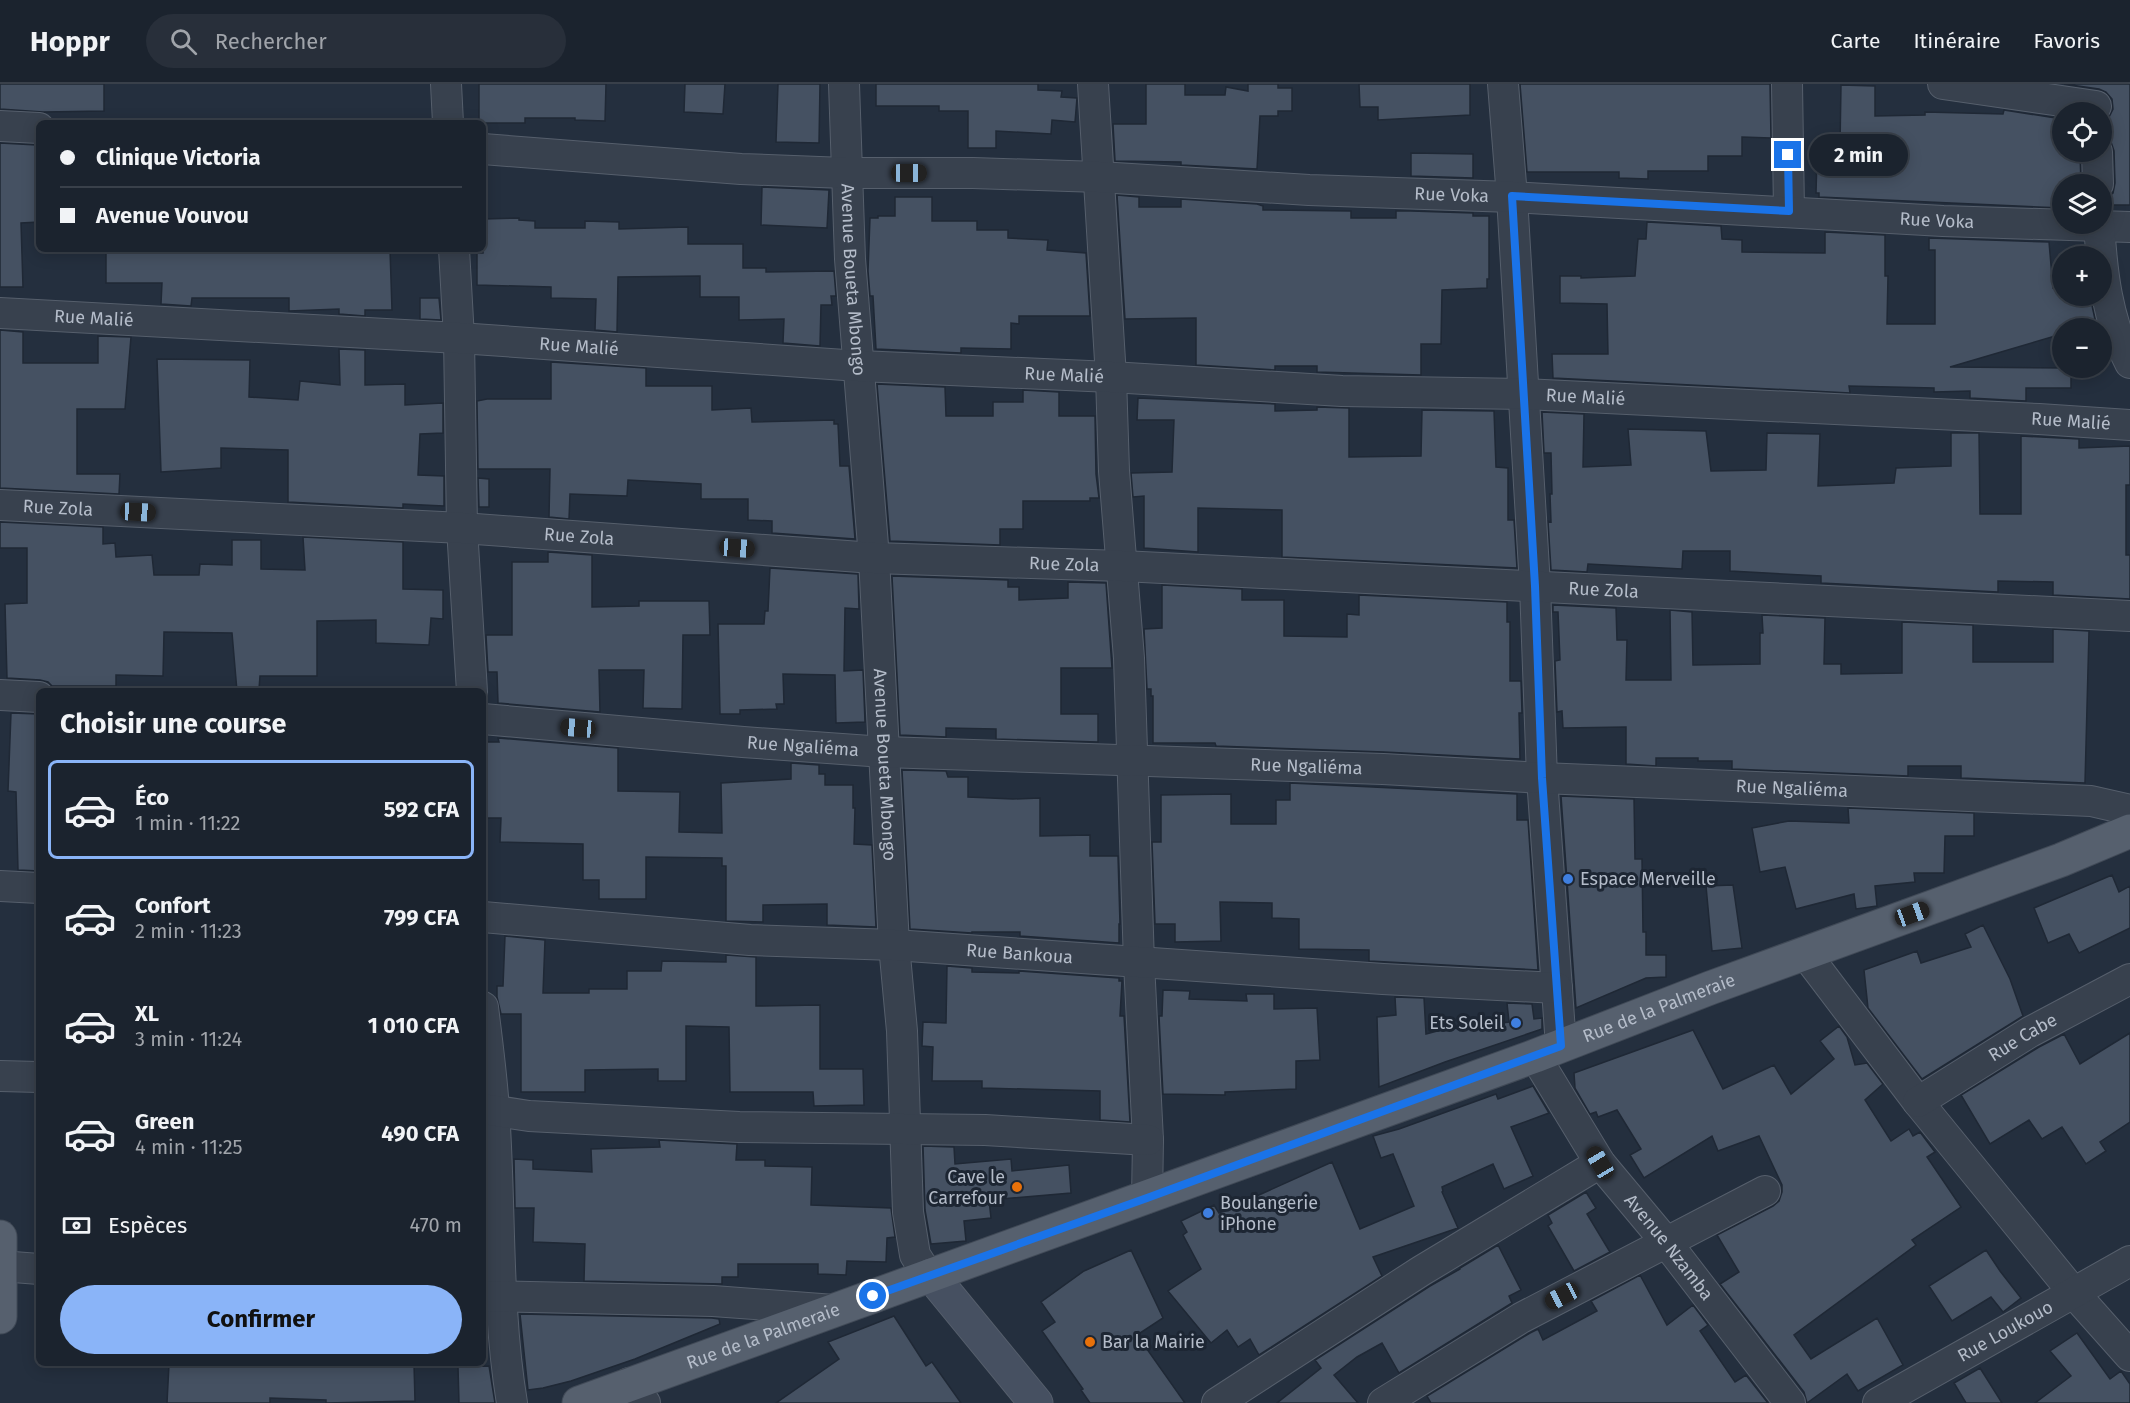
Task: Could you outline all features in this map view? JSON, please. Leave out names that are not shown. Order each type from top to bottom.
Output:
[{"type":"main road","name":"Rue de la Palmeraie","points":[[579,1403],[637,1393],[834,1310],[1548,1051],[1805,953],[2061,860],[2130,831]]},
{"type":"main road","points":[[0,1256],[0,1317]]},
{"type":"street","points":[[446,84],[448,120]]},
{"type":"street","name":"Avenue Boueta Mbongo","points":[[844,84],[845,174],[874,558],[894,945],[902,1031],[908,1212],[915,1254],[922,1266],[1036,1403]]},
{"type":"street","points":[[1092,84],[1111,377],[1114,471],[1129,658],[1139,963],[1148,1140],[1147,1198]]},
{"type":"street","name":"Avenue Nzamba","points":[[1503,84],[1512,196],[1535,586],[1542,778],[1557,988],[1548,1051],[1600,1163],[1666,1242],[1790,1403]]},
{"type":"street","points":[[1787,84],[1789,211]]},
{"type":"street","points":[[1943,84],[2096,101]]},
{"type":"street","points":[[0,126],[36,128]]},
{"type":"street","name":"Rue Voka","points":[[486,149],[741,169],[845,174],[973,173],[1099,177],[1309,190],[1512,196],[1943,220],[2052,223]]},
{"type":"street","name":"Rue Voka","points":[[2112,225],[2130,227]]},
{"type":"street","points":[[2100,234],[2106,291],[2118,341],[2130,363]]},
{"type":"street","points":[[454,252],[459,338],[462,528],[472,688]]},
{"type":"street","name":"Rue Malié","points":[[0,313],[459,338],[859,366],[1111,377],[1342,391],[1522,394],[2130,425]]},
{"type":"street","name":"Rue Zola","points":[[0,505],[462,528],[874,558],[1122,566],[2130,616]]},
{"type":"street","points":[[0,695],[36,696]]},
{"type":"street","name":"Rue Ngaliéma","points":[[486,719],[884,752],[1383,769],[1542,778],[2091,801],[2130,810]]},
{"type":"street","points":[[0,886],[36,888]]},
{"type":"street","name":"Rue Bankoua","points":[[486,917],[750,940],[894,945],[1139,963],[1557,988]]},
{"type":"street","points":[[1805,953],[1918,1102],[2073,1292],[2130,1356]]},
{"type":"street","name":"Rue Cabe","points":[[1918,1102],[2030,1032],[2130,979]]},
{"type":"street","points":[[486,1058],[492,1297],[512,1403]]},
{"type":"street","points":[[0,1076],[36,1077]]},
{"type":"street","points":[[489,1110],[529,1116],[739,1126],[985,1130],[1148,1140]]},
{"type":"street","points":[[1217,1403],[1421,1271],[1600,1163]]},
{"type":"street","points":[[1383,1403],[1521,1318],[1765,1191]]},
{"type":"street","points":[[0,1256],[36,1268]]},
{"type":"street","name":"Rue Loukouo","points":[[1878,1403],[2130,1261]]},
{"type":"street","points":[[492,1297],[713,1301],[834,1310]]},
{"type":"building","points":[[0,84],[104,84],[104,111],[43,112],[0,109]]},
{"type":"building","points":[[479,84],[606,84],[605,121],[575,120],[575,118],[525,118],[525,123],[486,123],[486,120],[479,120]]},
{"type":"building","points":[[685,84],[725,84],[723,114],[684,112]]},
{"type":"building","points":[[778,84],[820,84],[819,143],[776,142]]},
{"type":"building","points":[[876,84],[1038,84],[1038,90],[1062,91],[1061,97],[1077,98],[1075,122],[1052,120],[1051,134],[996,131],[996,148],[968,148],[968,111],[939,111],[939,106],[876,106]]},
{"type":"building","points":[[1146,84],[1185,84],[1185,95],[1225,95],[1226,87],[1248,91],[1248,84],[1278,84],[1278,88],[1292,88],[1292,111],[1278,111],[1278,116],[1260,116],[1257,169],[1181,165],[1181,162],[1115,161],[1113,124],[1146,124]]},
{"type":"building","points":[[1359,84],[1470,84],[1470,115],[1378,120],[1378,107],[1360,107]]},
{"type":"building","points":[[1520,84],[1770,84],[1771,138],[1742,137],[1742,156],[1708,156],[1708,171],[1648,171],[1648,179],[1619,178],[1619,172],[1527,172]]},
{"type":"building","points":[[2064,84],[2130,84],[2130,205],[2112,205],[2115,183],[2112,99],[2106,92]]},
{"type":"building","points":[[1841,85],[1875,86],[1875,116],[1925,115],[1925,112],[2003,114],[2004,110],[2052,117],[2052,162],[2080,162],[2081,174],[2052,174],[2052,208],[1819,197],[1819,193],[1816,193],[1817,156],[1822,156],[1822,146],[1840,146]]},
{"type":"building","points":[[0,143],[36,145],[36,222],[21,223],[23,287],[0,287]]},
{"type":"building","points":[[1411,153],[1473,154],[1473,178],[1411,176]]},
{"type":"building","points":[[762,187],[829,190],[827,228],[761,225]]},
{"type":"building","points":[[1117,195],[1139,197],[1139,207],[1181,207],[1181,199],[1257,204],[1263,206],[1263,210],[1351,211],[1351,218],[1396,218],[1396,211],[1473,213],[1473,216],[1489,216],[1487,288],[1442,290],[1441,344],[1421,344],[1421,375],[1317,372],[1317,366],[1275,366],[1275,370],[1196,365],[1196,318],[1125,319]]},
{"type":"building","points":[[895,197],[932,197],[932,221],[977,221],[977,230],[1008,230],[1008,238],[1048,240],[1047,250],[1086,253],[1090,316],[1019,316],[1019,324],[1011,323],[1011,349],[961,348],[961,353],[876,349],[873,296],[870,296],[868,271],[870,218],[895,216]]},
{"type":"building","points":[[519,218],[519,220],[535,221],[535,228],[585,228],[585,221],[619,222],[619,229],[688,227],[688,244],[743,244],[743,268],[766,268],[766,272],[834,271],[836,296],[831,296],[832,305],[821,305],[820,346],[783,343],[784,319],[739,320],[739,297],[700,297],[700,276],[618,277],[617,332],[595,330],[596,299],[551,298],[551,287],[477,285],[477,253],[486,252],[486,219]]},
{"type":"building","points":[[1647,222],[1721,226],[1722,239],[1742,240],[1742,252],[1825,253],[1825,232],[1885,235],[1885,276],[1888,276],[1887,324],[1935,324],[1935,250],[1929,250],[1929,238],[2049,242],[2052,306],[2092,306],[2095,318],[2052,318],[2052,337],[1950,367],[2052,368],[2052,378],[2071,378],[2071,388],[2026,388],[2026,401],[1970,398],[1970,391],[1934,392],[1934,388],[1849,386],[1850,393],[1553,378],[1552,354],[1608,354],[1607,304],[1560,303],[1560,276],[1581,276],[1581,278],[1635,276],[1638,239],[1646,239]]},
{"type":"building","points":[[106,252],[390,252],[392,310],[365,310],[365,316],[339,314],[339,309],[289,311],[289,298],[192,298],[191,306],[161,304],[162,283],[106,283]]},
{"type":"building","points":[[420,298],[439,298],[441,320],[420,319]]},
{"type":"building","points":[[0,330],[23,332],[23,363],[98,363],[98,336],[131,337],[125,409],[77,409],[77,474],[120,474],[119,494],[0,488]]},
{"type":"building","points":[[339,349],[365,350],[365,385],[405,384],[405,405],[443,403],[443,433],[420,434],[418,475],[444,476],[444,506],[403,504],[403,508],[288,502],[288,450],[221,448],[221,468],[161,472],[157,359],[250,360],[249,397],[298,400],[300,381],[340,385]]},
{"type":"building","points":[[551,362],[646,368],[646,386],[712,386],[712,410],[751,408],[752,422],[834,420],[834,424],[838,424],[840,466],[849,466],[855,539],[772,533],[772,521],[748,520],[748,499],[701,499],[701,484],[628,480],[627,496],[570,494],[569,519],[549,517],[550,469],[478,469],[477,401],[551,399]]},
{"type":"building","points":[[877,384],[945,387],[946,416],[993,416],[993,402],[1023,402],[1023,390],[1059,392],[1059,416],[1095,416],[1096,474],[1099,498],[1090,498],[1090,501],[1023,501],[1023,529],[1000,529],[1000,545],[890,541]]},
{"type":"building","points":[[1138,398],[1275,404],[1275,411],[1317,410],[1317,407],[1349,408],[1349,457],[1421,456],[1422,410],[1494,411],[1496,467],[1508,468],[1508,520],[1514,520],[1517,568],[1282,557],[1282,510],[1198,508],[1198,552],[1144,548],[1144,496],[1133,497],[1131,473],[1172,472],[1174,420],[1137,420]]},
{"type":"building","points":[[1542,412],[1584,414],[1583,467],[1631,465],[1628,429],[1706,431],[1711,471],[1766,470],[1767,433],[1820,434],[1818,486],[1894,483],[1896,468],[1951,466],[1951,433],[1979,433],[1980,514],[2021,514],[2021,436],[2079,439],[2079,448],[2130,446],[2130,485],[2126,485],[2126,555],[2130,555],[2130,599],[2053,595],[2053,582],[1998,581],[1998,592],[1821,583],[1821,576],[1730,571],[1730,551],[1683,551],[1682,569],[1588,564],[1587,572],[1551,570],[1548,521],[1551,522],[1551,453],[1544,453]]},
{"type":"building","points":[[478,478],[489,479],[489,507],[479,507]]},
{"type":"building","points":[[0,522],[103,527],[103,544],[115,543],[116,557],[152,555],[154,575],[199,575],[200,564],[232,565],[232,540],[261,540],[261,569],[305,570],[303,537],[403,542],[403,589],[443,590],[443,619],[431,618],[429,645],[376,643],[376,620],[317,621],[317,676],[260,676],[259,688],[237,688],[232,633],[164,632],[163,676],[116,675],[116,686],[52,686],[40,680],[7,678],[5,604],[27,603],[27,548],[0,548]]},
{"type":"building","points":[[548,552],[592,555],[592,607],[639,606],[639,601],[709,601],[710,635],[683,635],[682,709],[643,708],[644,670],[599,670],[600,712],[498,703],[497,672],[488,672],[486,635],[512,635],[512,562],[548,562]]},
{"type":"building","points":[[770,568],[858,574],[859,609],[845,608],[844,671],[863,670],[865,722],[836,723],[835,675],[783,674],[784,704],[776,704],[777,709],[740,710],[740,714],[720,714],[718,624],[764,624],[765,611],[768,611]]},
{"type":"building","points":[[892,576],[1008,580],[1008,587],[1019,587],[1019,600],[1068,598],[1068,582],[1106,583],[1112,668],[1061,668],[1061,714],[1098,714],[1098,742],[996,739],[996,729],[946,728],[946,737],[900,735]]},
{"type":"building","points":[[1162,585],[1242,589],[1242,600],[1284,600],[1284,636],[1347,637],[1347,614],[1359,615],[1359,595],[1507,602],[1507,622],[1510,622],[1510,681],[1521,681],[1520,759],[1216,746],[1215,743],[1153,743],[1153,696],[1151,696],[1151,689],[1147,689],[1144,629],[1162,628]]},
{"type":"building","points":[[1553,605],[1616,608],[1617,640],[1627,640],[1626,680],[1671,680],[1670,610],[1692,612],[1693,665],[1760,664],[1762,615],[1825,618],[1824,664],[1841,664],[1841,674],[1902,673],[1902,622],[1973,625],[1973,662],[2053,662],[2053,629],[2089,631],[2085,783],[1961,778],[1961,766],[1908,766],[1908,776],[1732,769],[1732,761],[1698,761],[1698,758],[1656,758],[1656,766],[1626,764],[1626,727],[1563,728],[1562,711],[1557,712],[1555,661],[1560,660],[1558,612],[1553,612]]},
{"type":"building","points":[[11,713],[36,714],[36,871],[18,870],[16,792],[8,791]]},
{"type":"building","points":[[498,738],[618,748],[618,791],[680,792],[679,832],[722,833],[721,783],[791,779],[791,763],[819,765],[819,774],[825,774],[825,785],[853,785],[854,844],[872,845],[876,927],[827,925],[827,904],[763,905],[763,922],[726,921],[726,866],[722,866],[722,858],[646,857],[646,899],[599,899],[599,880],[583,880],[583,844],[500,842],[501,818],[486,818],[486,742],[499,742]]},
{"type":"building","points":[[902,770],[946,771],[948,777],[968,777],[968,797],[1040,798],[1040,836],[1090,835],[1090,856],[1118,856],[1119,943],[1020,936],[1020,932],[972,933],[910,929]]},
{"type":"building","points":[[1290,783],[1517,794],[1517,820],[1528,820],[1538,970],[1369,961],[1369,950],[1299,949],[1299,919],[1272,918],[1272,903],[1220,902],[1221,941],[1175,942],[1175,924],[1155,924],[1152,842],[1161,842],[1161,795],[1231,794],[1231,824],[1276,824],[1276,800],[1290,800]]},
{"type":"building","points":[[1561,796],[1634,799],[1635,859],[1642,859],[1643,932],[1646,932],[1646,955],[1666,955],[1666,977],[1646,978],[1576,1008]]},
{"type":"building","points":[[1848,808],[1974,813],[1974,836],[1945,836],[1944,873],[1914,873],[1915,882],[1875,886],[1877,906],[1856,909],[1854,894],[1796,909],[1785,867],[1760,872],[1752,828],[1789,821],[1849,823]]},
{"type":"building","points":[[2112,875],[2119,892],[2130,886],[2130,928],[2079,953],[2069,934],[2048,943],[2034,908]]},
{"type":"building","points":[[1733,885],[1742,948],[1712,951],[1706,886]]},
{"type":"building","points":[[1983,925],[2010,979],[2023,1016],[1922,1079],[1868,1008],[1864,970],[1917,951],[1921,963],[1971,947],[1965,934]]},
{"type":"building","points":[[505,936],[545,940],[543,993],[589,993],[589,989],[627,989],[627,971],[661,971],[662,961],[726,962],[726,955],[756,957],[756,1006],[820,1005],[820,1069],[863,1069],[864,1105],[814,1106],[813,1092],[730,1092],[729,1027],[686,1026],[686,1081],[658,1081],[658,1069],[585,1070],[585,1092],[521,1092],[521,1014],[501,1014],[497,997],[497,986],[503,986]]},
{"type":"building","points":[[947,966],[972,968],[972,972],[1019,973],[1019,971],[1119,978],[1119,981],[1122,981],[1120,1016],[1124,1016],[1130,1122],[1100,1120],[1100,1091],[982,1088],[982,1081],[932,1081],[933,1047],[922,1046],[923,1022],[946,1023]]},
{"type":"building","points":[[1163,990],[1190,991],[1189,999],[1247,1001],[1246,994],[1274,994],[1274,1009],[1317,1008],[1320,1060],[1296,1061],[1296,1089],[1225,1092],[1225,1095],[1163,1094],[1159,1016],[1162,1016]]},
{"type":"building","points":[[1395,997],[1424,998],[1426,1034],[1441,1030],[1509,1022],[1507,1003],[1532,1004],[1534,1019],[1542,1018],[1542,1029],[1379,1087],[1377,1017],[1396,1015]]},
{"type":"building","points":[[1839,1026],[1847,1037],[1855,1065],[1867,1063],[1883,1084],[1865,1100],[1891,1141],[1909,1129],[1913,1136],[1920,1132],[1935,1152],[1927,1157],[1961,1207],[1912,1240],[1916,1245],[1794,1335],[1811,1359],[1877,1318],[1903,1365],[1858,1391],[1847,1374],[1807,1403],[1804,1392],[1720,1284],[1739,1272],[1717,1235],[1773,1206],[1779,1201],[1782,1192],[1782,1185],[1759,1136],[1718,1151],[1712,1136],[1644,1178],[1630,1155],[1641,1149],[1617,1110],[1598,1117],[1596,1112],[1590,1114],[1575,1088],[1574,1073],[1693,1030],[1723,1089],[1774,1065],[1791,1094],[1834,1059],[1820,1041]]},
{"type":"building","points":[[2130,1033],[2130,1122],[2100,1142],[2106,1151],[2086,1164],[2062,1127],[2042,1139],[2029,1120],[1990,1144],[1961,1095],[2064,1034],[2080,1064]]},
{"type":"building","points":[[1533,1086],[1549,1113],[1511,1127],[1533,1176],[1504,1189],[1493,1164],[1442,1187],[1442,1192],[1458,1228],[1373,1257],[1382,1276],[1259,1355],[1250,1339],[1238,1347],[1227,1330],[1211,1343],[1168,1291],[1201,1269],[1183,1235],[1187,1232],[1181,1221],[1214,1205],[1219,1213],[1332,1162],[1360,1229],[1414,1206],[1393,1154],[1381,1158],[1373,1136],[1496,1094],[1498,1099]]},
{"type":"building","points":[[659,1140],[737,1144],[736,1160],[765,1160],[765,1166],[812,1167],[811,1205],[891,1208],[895,1237],[887,1238],[886,1262],[847,1261],[846,1275],[818,1274],[818,1264],[738,1264],[738,1277],[722,1277],[722,1284],[584,1281],[585,1244],[533,1242],[534,1208],[515,1208],[514,1159],[533,1160],[533,1169],[592,1172],[591,1149],[660,1147]]},
{"type":"building","points":[[923,1146],[954,1147],[955,1164],[1011,1159],[1012,1171],[1069,1165],[1071,1193],[989,1200],[991,1218],[964,1221],[966,1241],[931,1244],[925,1210]]},
{"type":"building","points":[[1586,1192],[1596,1208],[1587,1214],[1610,1252],[1574,1271],[1548,1226],[1552,1223],[1548,1215]]},
{"type":"building","points":[[1498,1245],[1521,1290],[1509,1296],[1512,1303],[1399,1373],[1382,1343],[1357,1357],[1334,1375],[1358,1403],[1277,1403],[1321,1368],[1315,1360]]},
{"type":"building","points":[[1131,1250],[1163,1318],[1137,1335],[1185,1403],[1090,1403],[1081,1390],[1083,1389],[1042,1331],[1055,1322],[1041,1302],[1084,1271]]},
{"type":"building","points":[[1986,1250],[2021,1298],[2003,1312],[1991,1297],[1952,1321],[1929,1286]]},
{"type":"building","points":[[1640,1275],[1667,1325],[1693,1305],[1708,1325],[1700,1331],[1735,1382],[1746,1375],[1768,1403],[1431,1403],[1427,1396],[1530,1333],[1538,1329],[1543,1340],[1597,1311],[1591,1301]]},
{"type":"building","points":[[520,1314],[712,1318],[719,1319],[720,1324],[635,1359],[571,1381],[528,1390]]},
{"type":"building","points":[[894,1316],[926,1366],[932,1362],[961,1403],[776,1403],[839,1359],[828,1342]]},
{"type":"building","points":[[2077,1333],[2110,1379],[2121,1371],[2130,1384],[2130,1403],[2035,1403],[2071,1376],[2050,1351]]},
{"type":"building","points":[[169,1366],[414,1366],[415,1401],[326,1403],[326,1400],[270,1398],[270,1403],[167,1403]]},
{"type":"building","points":[[489,1366],[495,1403],[459,1403],[458,1367]]},
{"type":"building","points":[[1980,1368],[2002,1403],[1966,1403],[1954,1383]]},
{"type":"place","name":"Espace Merveille","points":[[1568,879]]},
{"type":"place","name":"Ets Soleil","points":[[1516,1023]]},
{"type":"place","name":"Cave le Carrefour","points":[[1017,1187]]},
{"type":"place","name":"Boulangerie iPhone","points":[[1208,1213]]},
{"type":"place","name":"Bar la Mairie","points":[[1090,1342]]},
{"type":"route","points":[[873,1296],[1561,1046],[1542,778],[1535,586],[1512,196],[1789,211],[1788,155]]}]
